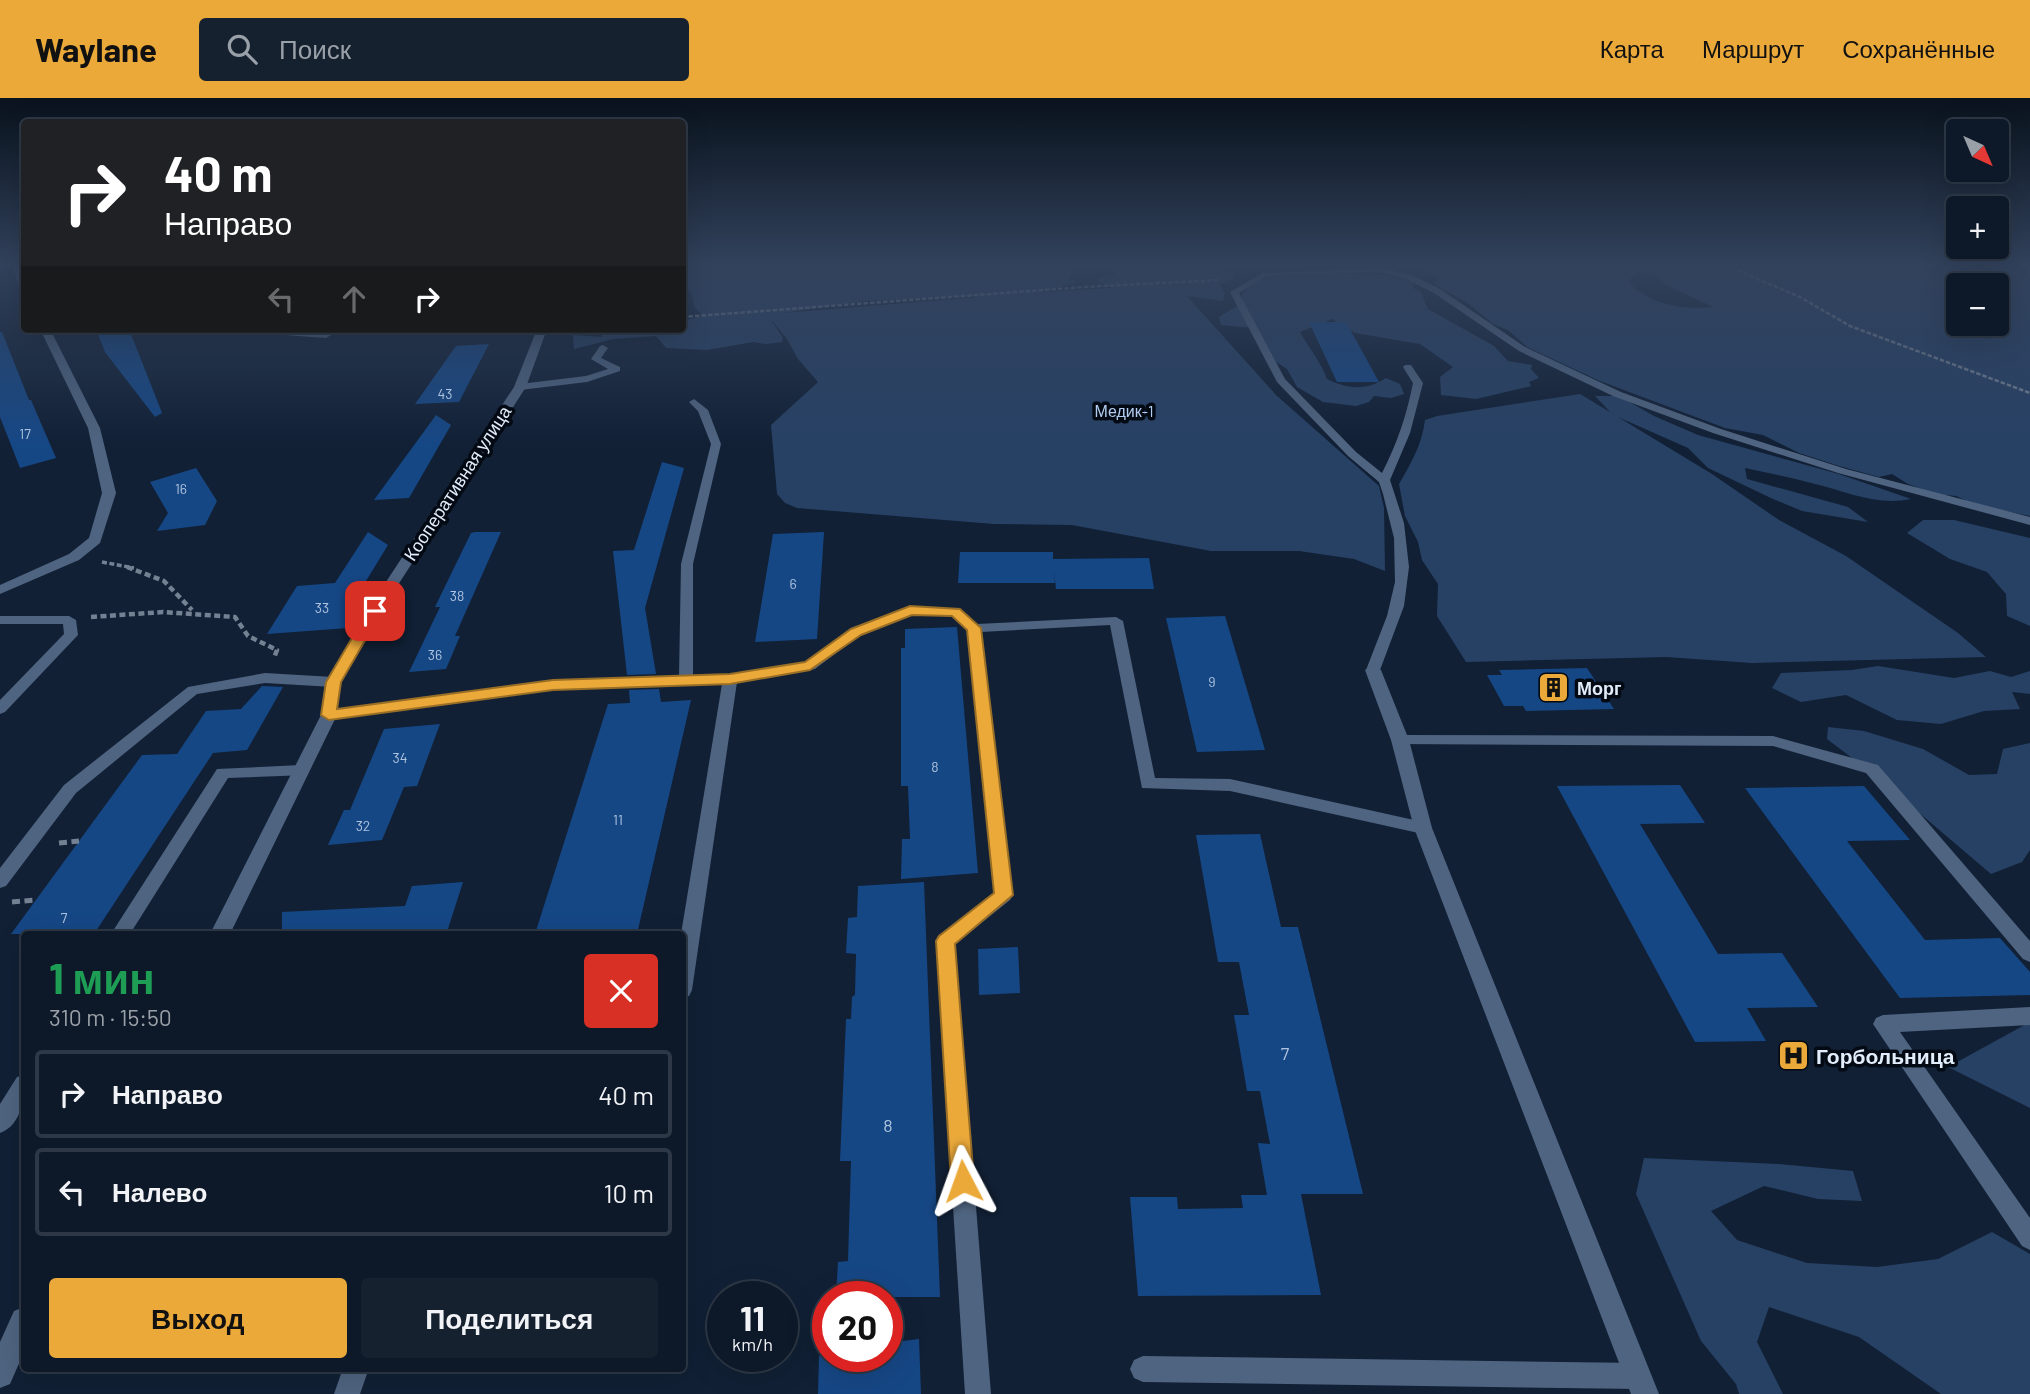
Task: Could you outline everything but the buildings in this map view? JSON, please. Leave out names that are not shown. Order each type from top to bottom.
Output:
[{"type":"street","points":[[2,587],[74,557],[95,540],[109,493],[94,428],[47,333]]},
{"type":"street","name":"Кооперативная улица","points":[[221,931],[329,715],[333,682],[389,588],[520,387],[540,333]]},
{"type":"street","points":[[1373,670],[1400,740],[1423,828],[1641,1385]]},
{"type":"street","points":[[0,1374],[21,1328]]},
{"type":"lane","points":[[1251,323],[1281,380],[1352,454],[1384,480],[1398,515],[1403,554],[1399,597],[1373,670]]},
{"type":"lane","points":[[1485,323],[1522,349],[1617,394],[1717,431],[1842,471],[2030,521]]},
{"type":"lane","points":[[299,333],[326,335]]},
{"type":"lane","points":[[520,387],[587,379],[617,369],[596,359],[603,348]]},
{"type":"lane","points":[[1384,480],[1395,459],[1415,405],[1418,383],[1408,367]]},
{"type":"lane","points":[[686,680],[687,564],[716,444],[703,410],[694,402]]},
{"type":"lane","points":[[329,715],[553,685],[730,679],[810,666],[856,632],[910,611],[956,612],[974,628],[1004,895],[945,941],[978,1394]]},
{"type":"lane","points":[[0,620],[69,620],[71,635],[0,709]]},
{"type":"lane","points":[[974,628],[1116,621],[1148,784],[1230,785],[1423,828]]},
{"type":"lane","points":[[0,881],[70,789],[193,690],[265,678],[333,682]]},
{"type":"lane","points":[[686,964],[730,679]]},
{"type":"lane","points":[[1400,740],[1773,741],[1872,769],[2030,954]]},
{"type":"lane","points":[[122,931],[223,772],[301,771]]},
{"type":"lane","points":[[2030,1016],[1883,1024],[2030,1238]]},
{"type":"lane","points":[[0,1123],[21,1089]]},
{"type":"lane","points":[[1143,1369],[1641,1385]]},
{"type":"lane","points":[[346,1394],[354,1372]]},
{"type":"path","points":[[1846,323],[2030,393]]},
{"type":"path","points":[[74,557],[117,564],[164,578],[180,591],[193,610]]},
{"type":"path","points":[[69,620],[138,612],[193,610],[235,617],[248,636],[277,650],[265,678]]},
{"type":"path","points":[[0,903],[36,900]]},
{"type":"green space","name":"Медик-1","points":[[686,323],[773,323],[783,338],[782,342],[753,342],[707,350],[666,348],[656,336],[613,339],[574,349],[573,335],[602,337],[600,333],[686,333]]},
{"type":"green space","name":"Медик-1","points":[[774,323],[1212,323],[1276,395],[1379,486],[1384,508],[1385,571],[1354,559],[1299,551],[1211,551],[1072,525],[994,524],[797,508],[785,503],[777,494],[771,425],[818,382],[798,359]]},
{"type":"green space","points":[[1321,323],[1300,332],[1327,379],[1342,385],[1364,387],[1386,378],[1400,384],[1404,394],[1391,398],[1374,396],[1369,402],[1356,406],[1323,402],[1297,387],[1287,369],[1267,356],[1254,328],[1221,325]]},
{"type":"green space","points":[[1339,323],[1454,323],[1494,346],[1508,361],[1532,365],[1531,369],[1539,378],[1529,382],[1531,386],[1476,399],[1441,395],[1440,377],[1453,367],[1420,344],[1355,333]]},
{"type":"green space","points":[[1492,323],[1946,323],[1946,336],[2009,336],[2009,323],[2030,323],[2030,516],[1976,505],[1956,496],[1935,494],[1908,484],[1892,474],[1879,477],[1839,466],[1799,453],[1763,435],[1725,428],[1600,381],[1527,347],[1508,330]]},
{"type":"green space","points":[[1580,394],[1610,412],[1595,396],[1619,396],[1654,416],[1698,435],[1839,474],[1911,499],[1874,499],[1745,468],[1747,479],[1848,507],[1868,522],[1802,511],[1708,468],[1688,448],[1618,417],[1712,474],[1779,520],[1846,556],[1958,633],[1986,657],[1752,663],[1666,657],[1466,662],[1437,616],[1438,584],[1422,560],[1418,542],[1405,516],[1399,484],[1419,446],[1425,420]]},
{"type":"green space","points":[[1923,520],[1954,520],[2030,538],[2030,626],[2007,616],[2006,594],[1987,572],[1950,559],[1907,533]]},
{"type":"green space","points":[[1878,666],[1954,678],[1990,671],[2011,677],[2030,671],[2030,694],[2012,692],[2020,709],[1984,711],[1941,724],[1897,720],[1846,695],[1801,702],[1772,688],[1781,673],[1852,670]]},
{"type":"green space","points":[[1828,727],[1864,731],[1923,749],[1969,775],[1997,774],[2003,749],[2030,743],[2030,850],[2022,862],[1991,874],[1877,777],[1827,739]]},
{"type":"green space","points":[[2030,1022],[2030,1108],[1948,1067]]},
{"type":"green space","points":[[1644,1158],[1779,1164],[1853,1171],[1862,1201],[1818,1199],[1764,1186],[1711,1211],[1737,1240],[1807,1263],[1877,1267],[1938,1259],[1992,1232],[2030,1254],[2030,1394],[1941,1394],[1859,1337],[1769,1307],[1757,1342],[1783,1394],[1739,1394],[1736,1384],[1701,1341],[1636,1194]]},
{"type":"place","name":"Морг","points":[[1554,688]]},
{"type":"place","name":"Горбольница","points":[[1793,1055]]},
{"type":"route","points":[[375,611],[333,682],[329,715],[553,685],[730,679],[810,666],[856,632],[910,611],[956,612],[974,628],[1004,895],[945,941],[963,1181]]}]
